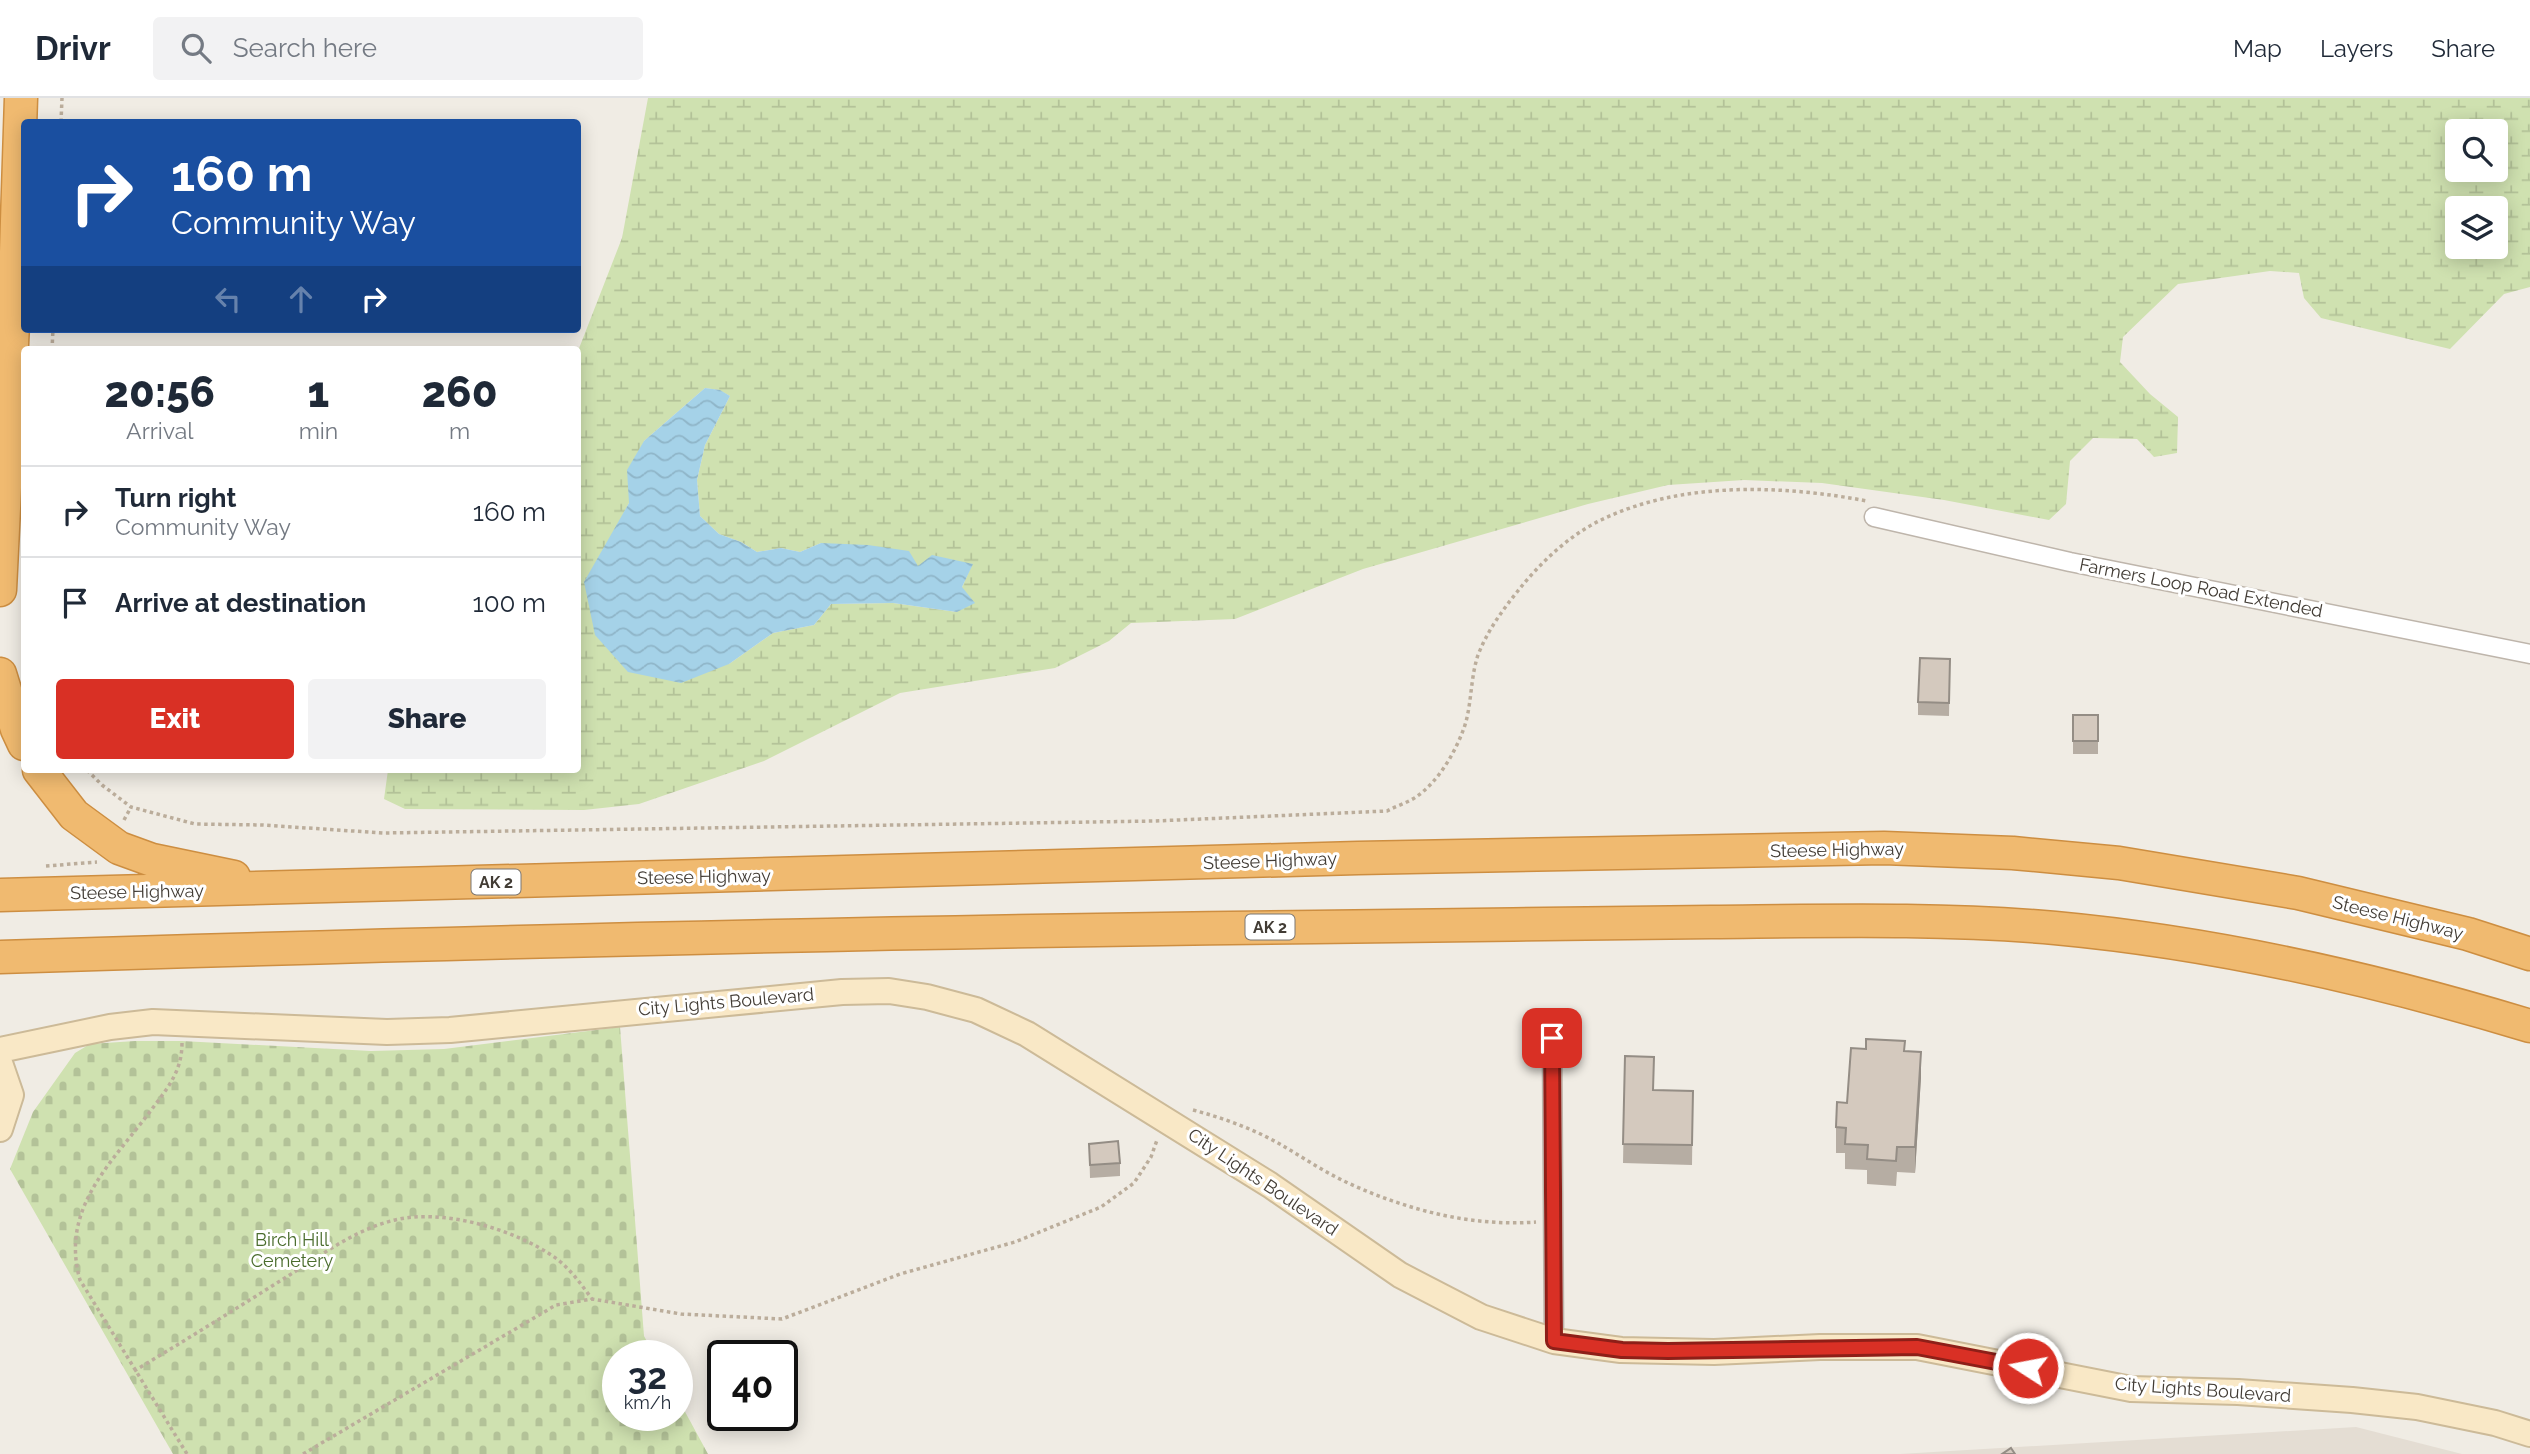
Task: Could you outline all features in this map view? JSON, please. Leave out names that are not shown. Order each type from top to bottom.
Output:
[{"type":"highway","points":[[0,590],[21,98]]},
{"type":"highway","points":[[0,674],[21,738]]},
{"type":"highway","points":[[41,773],[74,815],[119,848],[152,860],[290,889]]},
{"type":"highway","name":"Steese Highway","points":[[0,895],[1330,859],[1884,848],[2013,853],[2131,865],[2298,893],[2468,934],[2530,954]]},
{"type":"highway","name":"AK 2","points":[[0,957],[294,947],[1209,928],[1939,921],[2057,929],[2175,943],[2312,968],[2428,995],[2530,1026]]},
{"type":"street","name":"Farmers Loop Road Extended","points":[[1874,510],[2070,562],[2530,654]]},
{"type":"street","name":"City Lights Boulevard","points":[[0,1050],[110,1027],[153,1022],[387,1032],[425,1031],[760,998],[889,991],[927,997],[976,1010],[1017,1029],[1270,1185],[1400,1275],[1481,1317],[1554,1341],[1648,1351],[1917,1347],[2131,1389],[2238,1392],[2365,1401],[2417,1407],[2495,1423],[2530,1434]]},
{"type":"street","points":[[1552,1038],[1554,1341]]},
{"type":"street","points":[[0,1063],[11,1095],[0,1129]]},
{"type":"path","points":[[61,119],[62,98]]},
{"type":"path","points":[[90,773],[131,807],[195,824],[262,825],[383,833],[1155,821],[1387,811],[1415,798],[1430,786],[1445,766],[1464,728],[1478,657],[1496,619],[1527,579],[1572,538],[1599,521],[1659,500],[1689,495],[1770,491],[1829,494],[1874,510]]},
{"type":"path","points":[[121,825],[131,807]]},
{"type":"path","points":[[41,867],[95,863],[103,854]]},
{"type":"path","points":[[182,1023],[182,1054],[178,1072],[85,1200],[74,1243],[80,1280],[187,1454]]},
{"type":"path","points":[[303,1454],[556,1306],[592,1299],[681,1314],[782,1319],[900,1274],[1015,1242],[1101,1207],[1134,1184],[1151,1157],[1165,1118],[1189,1109],[1227,1118],[1347,1182],[1413,1209],[1505,1224],[1553,1220]]},
{"type":"path","points":[[134,1371],[350,1238],[391,1221],[423,1216],[461,1220],[496,1229],[535,1244],[559,1260],[592,1299]]},
{"type":"shaded area","points":[[2356,1427],[2462,1454],[1900,1454]]},
{"type":"green space","points":[[648,98],[2530,98],[2530,287],[2504,294],[2450,349],[2321,318],[2304,298],[2299,273],[2270,271],[2178,284],[2123,337],[2120,362],[2150,394],[2178,417],[2177,453],[2154,457],[2137,439],[2093,438],[2070,461],[2066,504],[2049,520],[1944,500],[1822,483],[1744,480],[1668,485],[1588,504],[1363,569],[1235,619],[1131,623],[1109,641],[1055,668],[900,693],[764,761],[639,804],[584,810],[405,809],[384,799],[388,773],[581,773],[581,346],[622,238]],"holes":[[[705,388],[719,390],[730,396],[705,445],[697,480],[700,516],[719,534],[741,542],[757,552],[781,548],[800,552],[821,543],[918,566],[972,565],[962,587],[957,612],[893,603],[831,604],[814,625],[773,633],[729,664],[611,538],[629,503],[644,441]]]},
{"type":"green space","name":"Birch Hill Cemetery","points":[[620,1027],[646,1340],[602,1340],[602,1431],[693,1431],[693,1426],[708,1454],[173,1454],[10,1169],[33,1112],[75,1053],[90,1044],[182,1041],[371,1051],[444,1049]]},
{"type":"water","points":[[705,388],[720,390],[730,396],[705,445],[697,480],[700,516],[719,534],[741,542],[757,552],[781,548],[800,552],[821,543],[868,545],[909,551],[918,566],[932,555],[973,564],[962,587],[975,603],[957,612],[893,603],[831,604],[814,625],[773,633],[729,664],[681,683],[628,672],[595,635],[584,582],[629,503],[627,470],[644,441]]},
{"type":"building","points":[[1920,658],[1950,659],[1949,703],[1918,702]]},
{"type":"building","points":[[2073,715],[2098,715],[2098,741],[2073,741]]},
{"type":"building","points":[[1866,1039],[1905,1041],[1904,1051],[1921,1052],[1915,1147],[1897,1147],[1896,1161],[1867,1159],[1868,1145],[1845,1144],[1846,1128],[1836,1127],[1837,1102],[1847,1103],[1851,1048],[1866,1049]]},
{"type":"building","points":[[1625,1056],[1654,1057],[1653,1090],[1693,1091],[1692,1145],[1623,1144]]},
{"type":"building","points":[[1118,1141],[1120,1163],[1090,1165],[1089,1144]]},
{"type":"building","points":[[2011,1448],[2015,1454],[2002,1454]]},
{"type":"route","points":[[1552,1038],[1554,1341],[1622,1350],[1714,1352],[1820,1347],[1917,1347],[2028,1368]]}]
